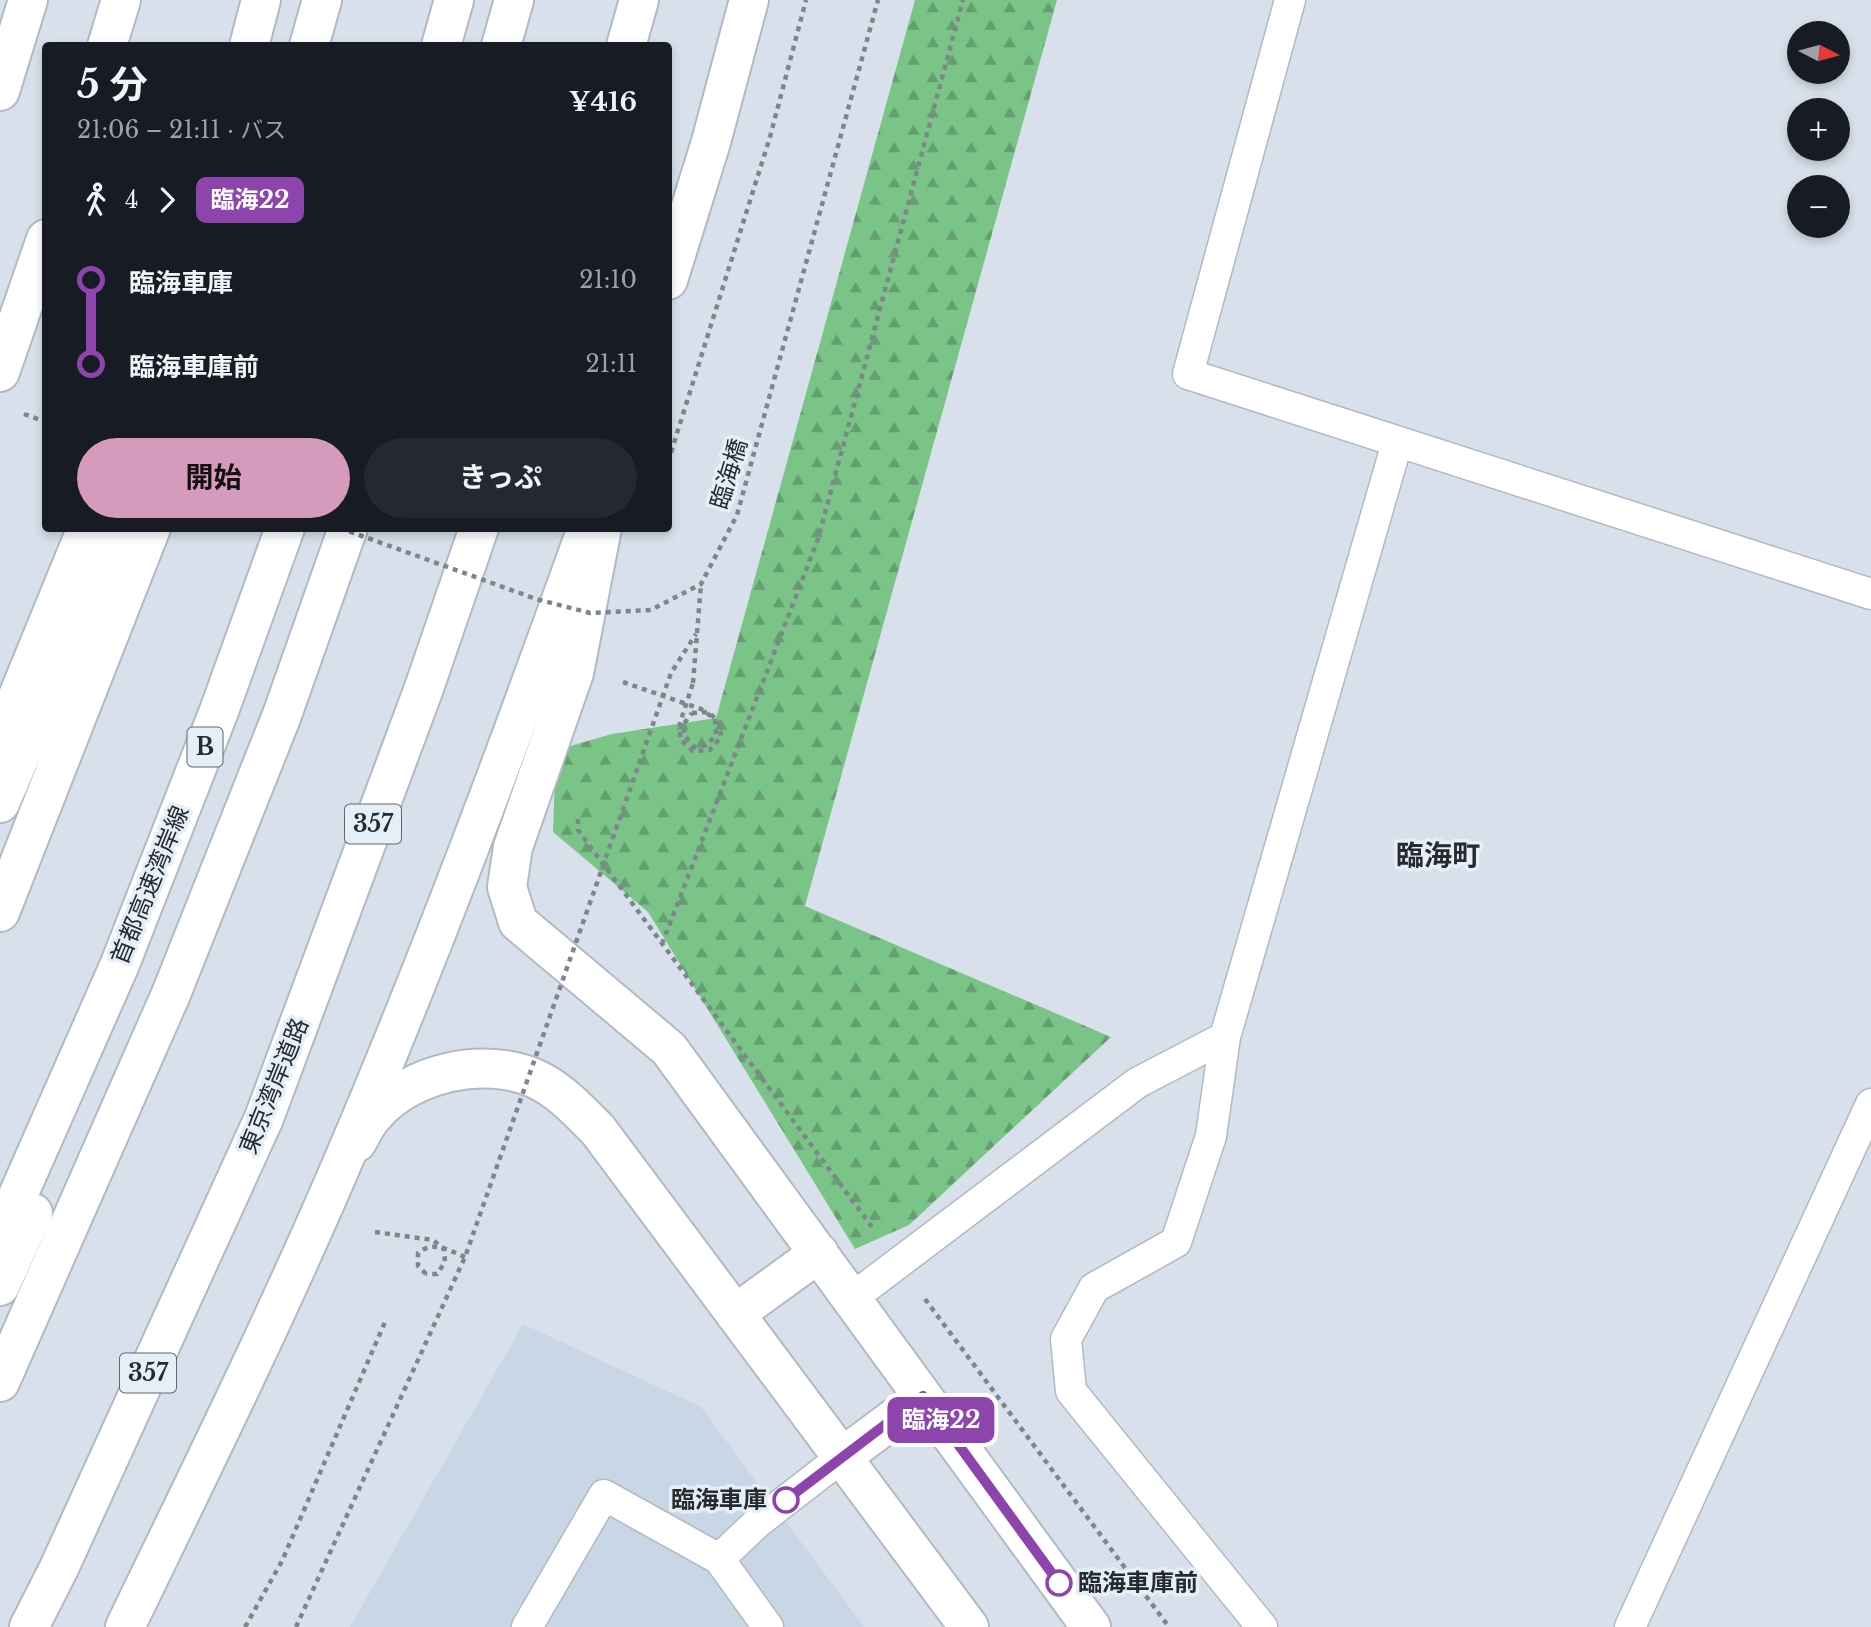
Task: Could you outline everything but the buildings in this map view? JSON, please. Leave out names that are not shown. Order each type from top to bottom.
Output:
[{"type":"main road","points":[[0,91],[28,0]]},
{"type":"main road","points":[[108,42],[121,0]]},
{"type":"main road","points":[[250,42],[261,0]]},
{"type":"main road","points":[[310,42],[322,0]]},
{"type":"main road","points":[[442,42],[454,0]]},
{"type":"main road","points":[[502,42],[514,0]]},
{"type":"main road","points":[[627,42],[639,0]]},
{"type":"main road","points":[[672,267],[711,142],[749,0]]},
{"type":"main road","points":[[0,372],[42,251]]},
{"type":"main road","points":[[0,740],[85,532]]},
{"type":"main road","points":[[0,803],[116,532]]},
{"type":"main road","points":[[0,912],[149,532]]},
{"type":"main road","name":"首都高速湾岸線","points":[[0,1236],[120,964],[219,711],[284,532]]},
{"type":"main road","points":[[0,1382],[171,994],[282,715],[347,532]]},
{"type":"main road","name":"東京湾岸道路","points":[[29,1627],[59,1568],[264,1118],[424,688],[478,532]]},
{"type":"main road","points":[[125,1627],[207,1457],[340,1167],[482,820],[586,532]]},
{"type":"main road","points":[[601,532],[574,673],[513,847],[507,887],[518,922],[669,1049],[1091,1627]]},
{"type":"main road","points":[[0,1286],[79,1110],[120,964]]},
{"type":"main road","points":[[340,1167],[374,1114],[413,1084],[461,1069],[495,1069],[536,1079],[569,1102],[598,1130],[969,1627]]},
{"type":"main road","points":[[735,1314],[819,1253]]},
{"type":"main road","points":[[842,1457],[923,1396]]},
{"type":"lane","points":[[1290,0],[1188,374],[1871,594]]},
{"type":"lane","points":[[1262,1627],[1070,1391],[1066,1339],[1094,1289],[1176,1242],[1211,1136],[1225,1037],[1397,443]]},
{"type":"lane","points":[[852,1298],[1137,1083],[1225,1037]]},
{"type":"lane","points":[[1630,1627],[1871,1104]]},
{"type":"lane","points":[[719,1559],[757,1523],[842,1457]]},
{"type":"lane","points":[[527,1627],[604,1495],[719,1559],[768,1627]]},
{"type":"path","points":[[672,448],[769,137],[806,0]]},
{"type":"path","name":"臨海橋","points":[[701,584],[737,515],[878,0]]},
{"type":"path","points":[[662,944],[818,539],[963,0]]},
{"type":"path","points":[[351,532],[536,599],[590,613],[651,610],[701,584]]},
{"type":"path","points":[[614,680],[701,709],[708,714],[715,719],[716,735],[707,745],[694,747],[685,736],[683,725],[692,713],[701,712],[709,712],[720,724],[721,737],[710,750],[693,751],[680,739],[680,723],[693,684],[701,584]]},
{"type":"path","points":[[619,622],[623,609]]},
{"type":"path","points":[[296,1627],[465,1257],[671,673],[696,634]]},
{"type":"path","points":[[577,805],[578,830],[1169,1627]]},
{"type":"path","points":[[375,1232],[433,1240],[439,1245],[444,1249],[445,1262],[437,1274],[426,1274],[418,1266],[418,1253],[426,1246],[438,1246],[447,1249],[465,1257]]},
{"type":"path","points":[[245,1627],[282,1561],[385,1322]]},
{"type":"shaded area","points":[[523,1324],[701,1407],[864,1627],[350,1627]]},
{"type":"green space","points":[[915,0],[1057,0],[805,906],[1111,1037],[909,1225],[855,1249],[648,912],[553,832],[556,750],[612,734],[716,718]]},
{"type":"bus line","name":"臨海22","points":[[786,1500],[923,1396],[1059,1583]]},
{"type":"place","name":"臨海車庫","points":[[786,1500]]},
{"type":"place","name":"臨海車庫前","points":[[1059,1583]]},
{"type":"district","name":"臨海町","points":[[1438,855]]}]
